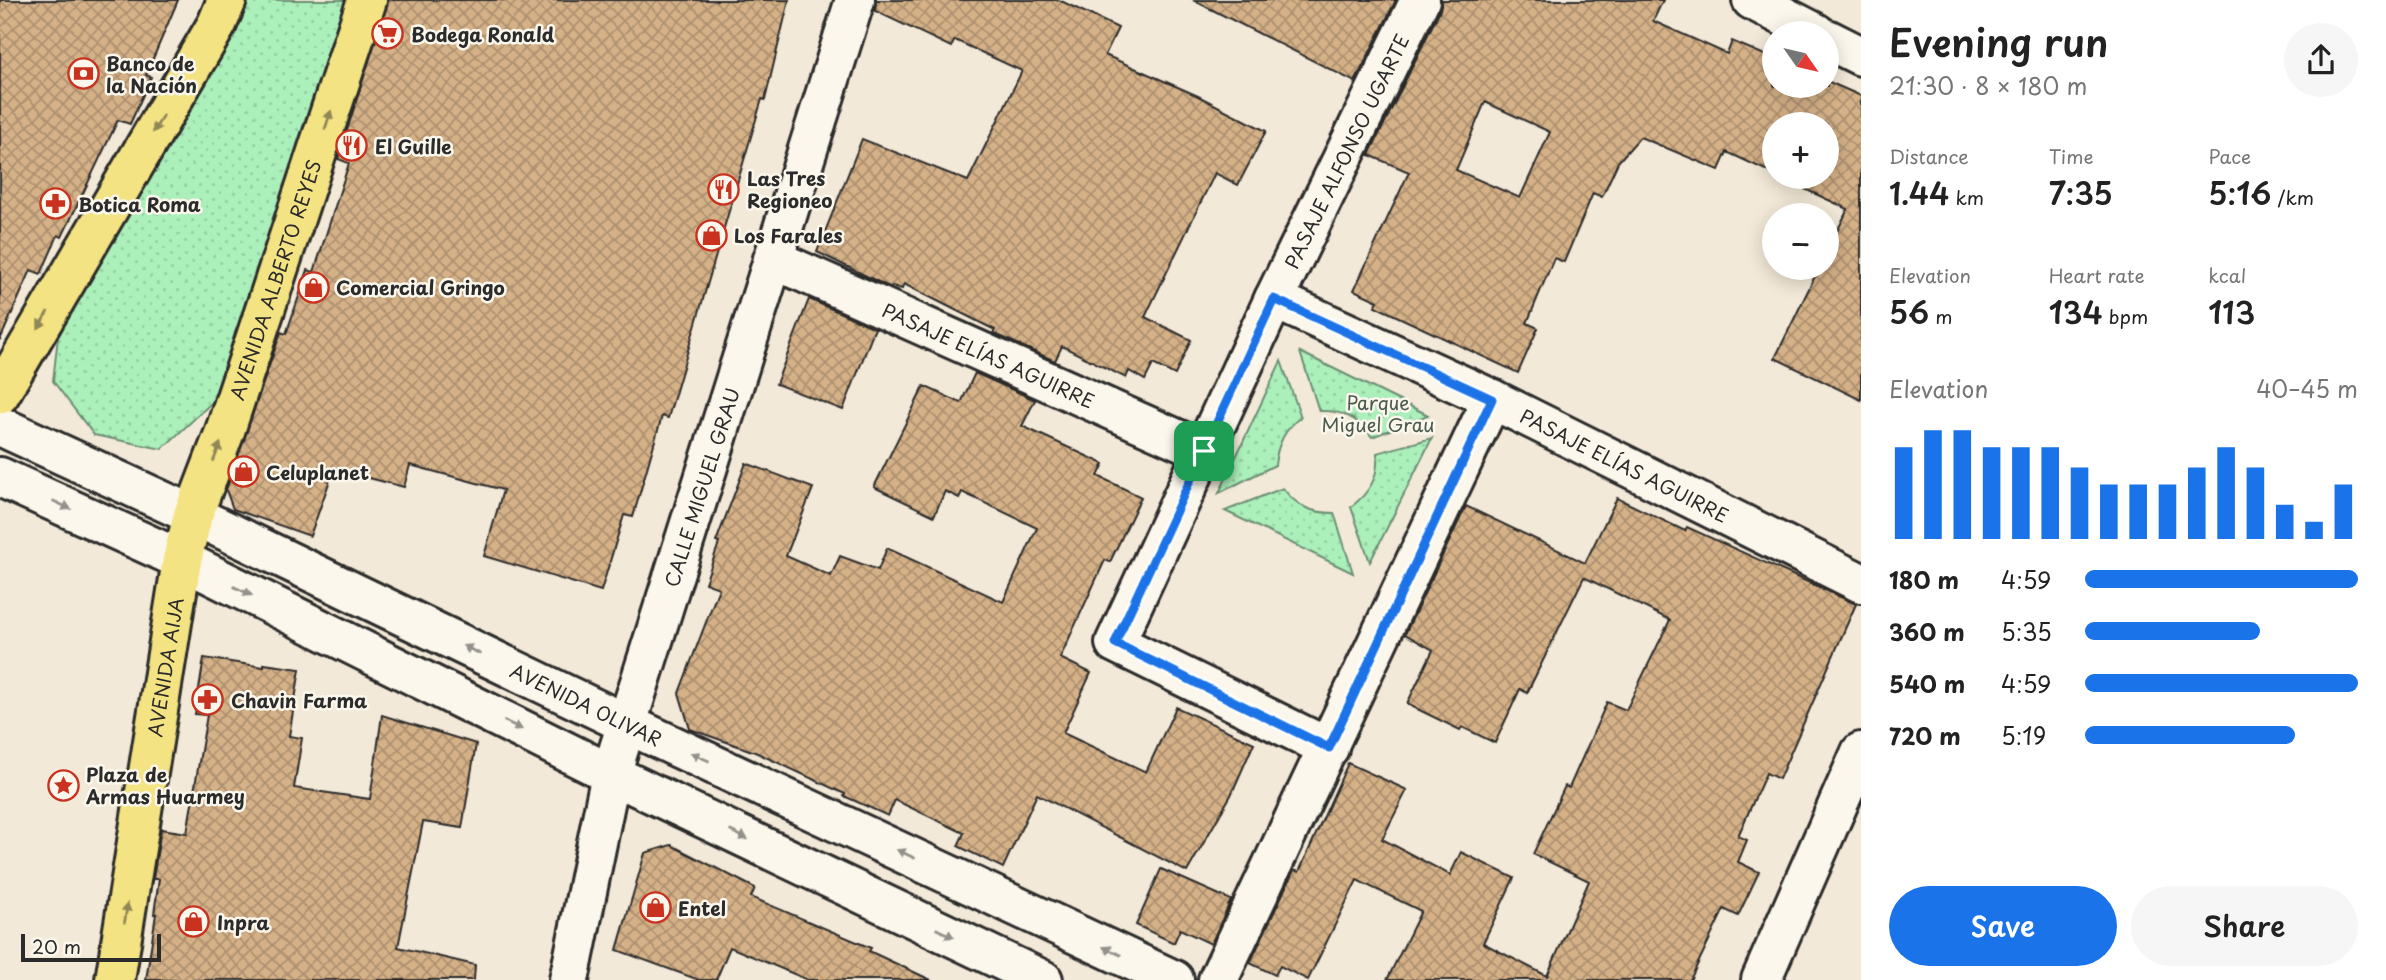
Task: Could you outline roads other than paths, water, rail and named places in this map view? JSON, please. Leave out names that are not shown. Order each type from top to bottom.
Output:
[{"type":"main road","points":[[0,394],[217,24],[227,0]]},
{"type":"main road","name":"AVENIDA ALBERTO REYES","points":[[182,560],[193,516],[224,434],[367,0]]},
{"type":"main road","name":"AVENIDA AIJA","points":[[115,980],[182,560]]},
{"type":"street","name":"CALLE MIGUEL GRAU","points":[[569,980],[611,774],[855,0]]},
{"type":"street","name":"PASAJE ALFONSO UGARTE","points":[[1329,748],[1115,643],[1274,299],[1420,0]]},
{"type":"street","points":[[1752,0],[1793,21]]},
{"type":"street","points":[[1839,45],[1861,56]]},
{"type":"street","name":"PASAJE ELÍAS AGUIRRE","points":[[773,259],[1204,451]]},
{"type":"street","name":"PASAJE ELÍAS AGUIRRE","points":[[1274,299],[1492,399],[1861,583]]},
{"type":"street","points":[[1218,980],[1492,399]]},
{"type":"street","name":"AVENIDA OLIVAR","points":[[0,426],[626,724],[1174,980]]},
{"type":"street","points":[[0,477],[182,560],[611,774],[1043,980]]},
{"type":"street","points":[[1761,980],[1861,752]]},
{"type":"place","name":"Bodega Ronald","points":[[388,34]]},
{"type":"place","name":"Banco de la Nación","points":[[83,74]]},
{"type":"place","name":"El Guille","points":[[352,146]]},
{"type":"place","name":"Las Tres Regioneo","points":[[724,189]]},
{"type":"place","name":"Botica Roma","points":[[55,204]]},
{"type":"place","name":"Los Farales","points":[[711,235]]},
{"type":"place","name":"Comercial Gringo","points":[[313,287]]},
{"type":"place","name":"Celuplanet","points":[[243,472]]},
{"type":"place","name":"Chavin Farma","points":[[208,700]]},
{"type":"place","name":"Plaza de Armas Huarmey","points":[[63,785]]},
{"type":"place","name":"Entel","points":[[655,908]]},
{"type":"place","name":"Inpra","points":[[194,922]]},
{"type":"park label","name":"Parque Miguel Grau","points":[[1378,413]]}]
